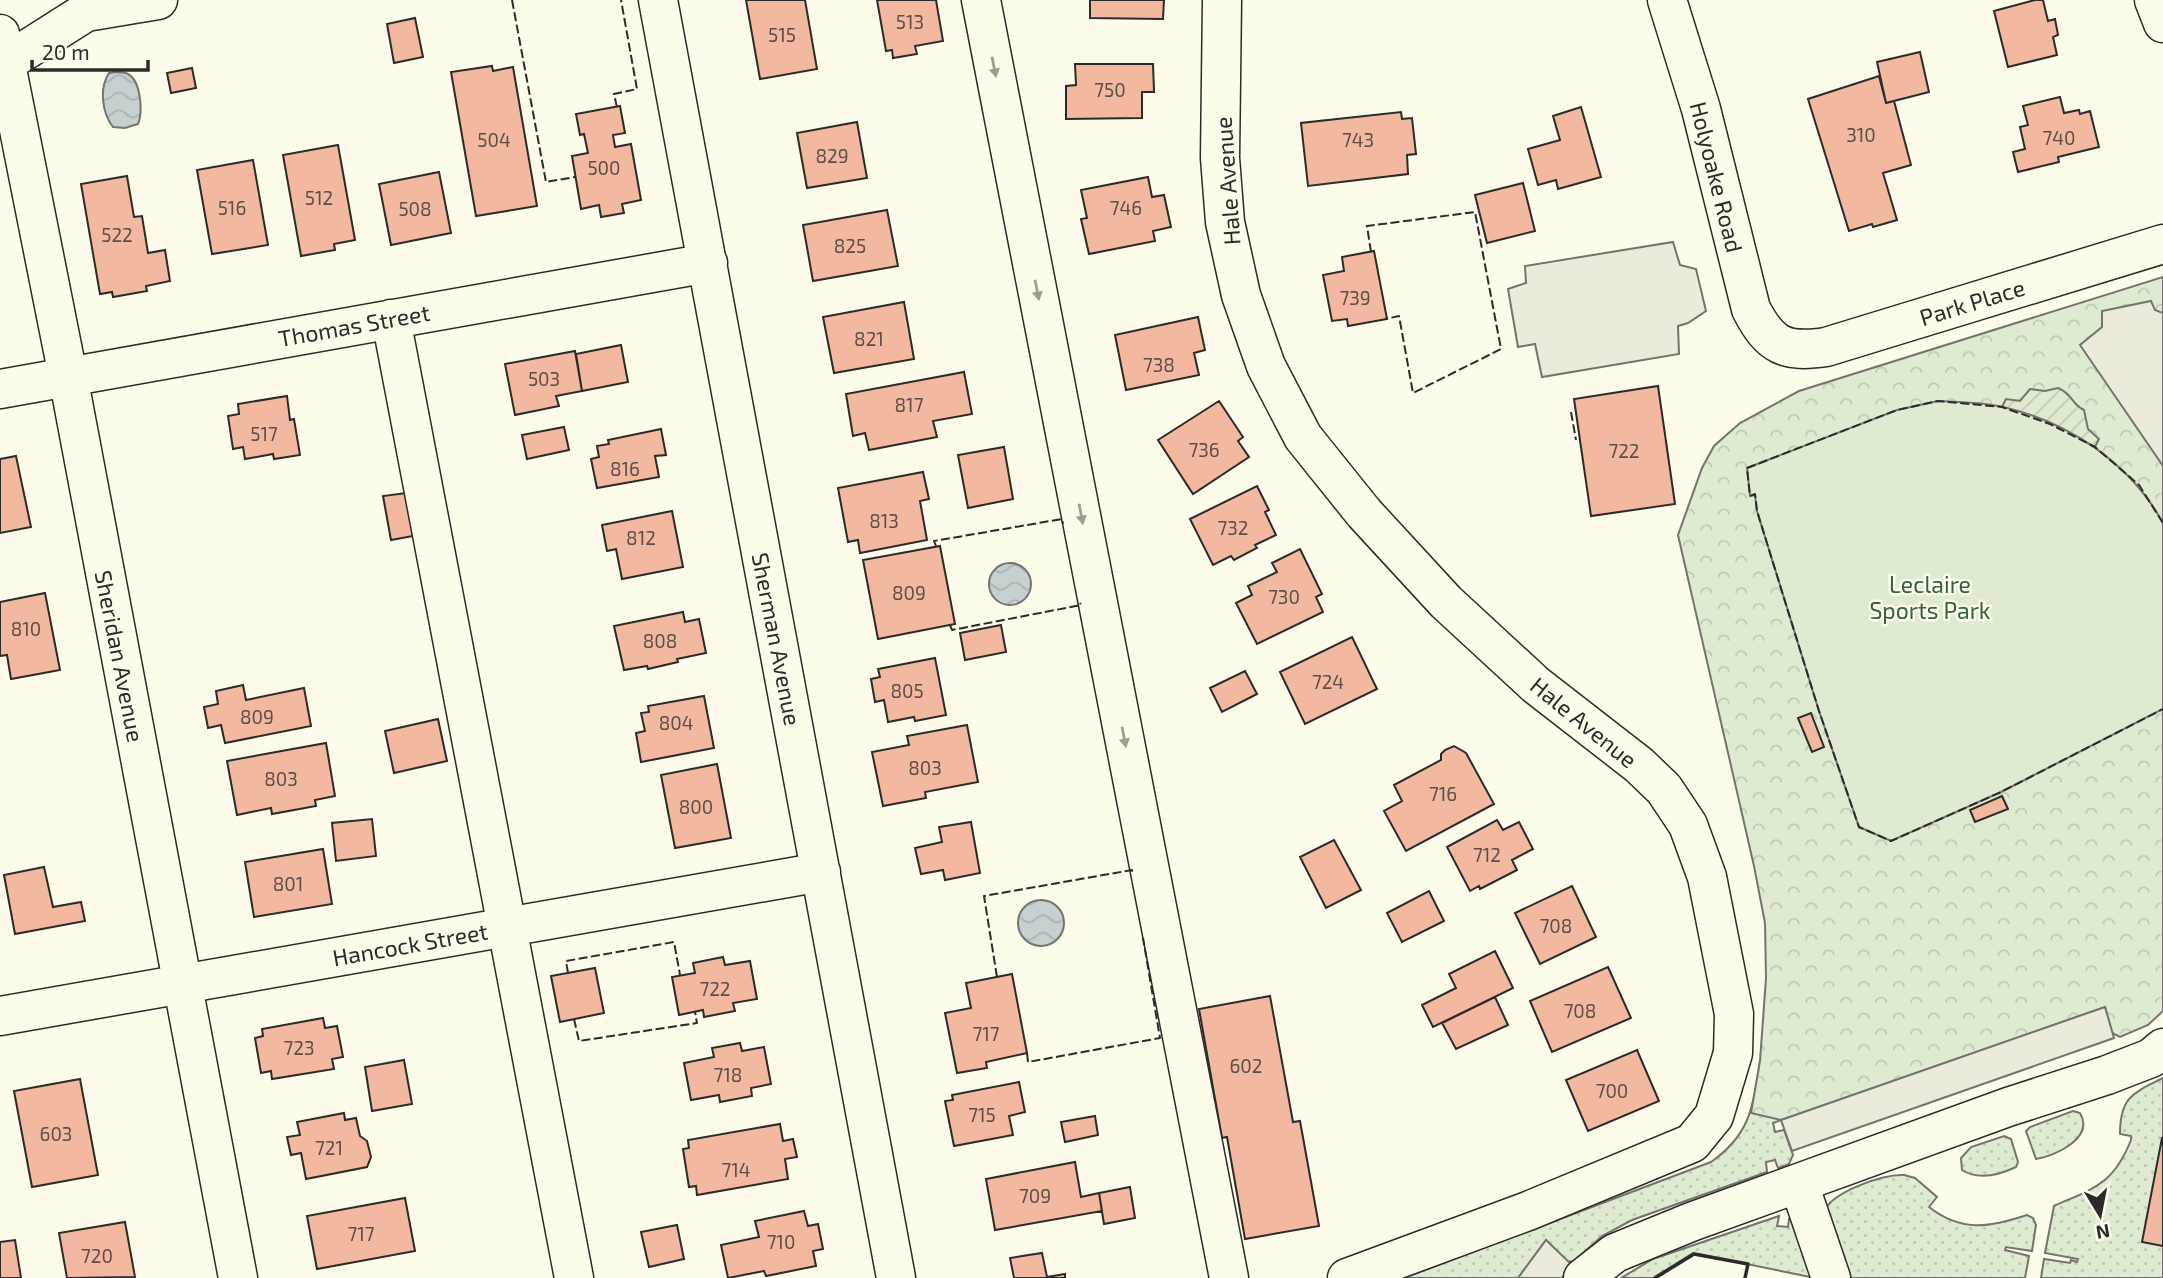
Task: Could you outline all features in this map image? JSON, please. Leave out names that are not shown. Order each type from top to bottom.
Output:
[{"type":"street","points":[[4,48],[80,4],[158,0]]},
{"type":"street","name":"Sherman Avenue","points":[[657,0],[896,1278]]},
{"type":"street","points":[[981,0],[1229,1278]]},
{"type":"street","name":"Hale Avenue","points":[[1222,0],[1220,158],[1225,222],[1241,295],[1266,366],[1303,437],[1364,513],[1446,602],[1536,685],[1639,765],[1664,789],[1688,825],[1707,877],[1734,1014],[1733,1054],[1714,1116],[1692,1143],[1528,1211],[1347,1278]]},
{"type":"street","name":"Holyoake Road","points":[[1667,0],[1701,108],[1751,309],[1762,331],[1781,345]]},
{"type":"street","points":[[2154,0],[2163,23]]},
{"type":"street","name":"Sheridan Avenue","points":[[4,48],[238,1278]]},
{"type":"street","name":"Park Place","points":[[1781,345],[1802,351],[1826,347],[2163,244]]},
{"type":"street","name":"Thomas Street","points":[[0,389],[708,263]]},
{"type":"street","points":[[391,318],[573,1278]]},
{"type":"street","name":"Hancock Street","points":[[0,1016],[821,872]]},
{"type":"street","points":[[1583,1278],[1599,1263],[1615,1254],[1691,1223],[1995,1111],[2107,1076],[2151,1058],[2163,1048]]},
{"type":"street","points":[[1799,1184],[1830,1278]]},
{"type":"green space","name":"Leclaire Sports Park","points":[[2163,277],[2163,1011],[2148,1025],[2120,1037],[2112,1033],[2105,1007],[1781,1120],[1751,1113],[1760,1061],[1766,978],[1765,923],[1678,535],[1702,468],[1714,446],[1740,423],[1799,391]]},
{"type":"green space","points":[[2058,388],[2084,410],[2088,429],[2099,439],[2095,447],[2050,424],[2002,407],[2006,399],[2020,401],[2030,389],[2045,391]]},
{"type":"green space","points":[[1938,401],[1995,405],[2051,423],[2095,448],[2115,464],[2149,501],[2163,523],[2163,709],[2001,792],[1891,841],[1859,827],[1819,711],[1757,511],[1755,495],[1750,496],[1747,468],[1897,410]]},
{"type":"green space","points":[[1985,1034],[1990,1047],[1773,1123],[1775,1132],[1784,1130],[1793,1155],[1789,1164],[1778,1168],[1775,1160],[1766,1162],[1767,1172],[1632,1220],[1602,1236],[1573,1262],[1567,1261],[1546,1240],[1518,1278],[1404,1278],[1711,1162],[1735,1141],[1748,1118],[1760,1061]]},
{"type":"green space","points":[[2163,1078],[2163,1278],[2041,1278],[2044,1259],[2070,1263],[2071,1260],[2077,1262],[2078,1259],[2045,1253],[2054,1206],[2101,1183],[2117,1167],[2131,1140],[2131,1136],[2120,1134],[2122,1112],[2126,1104],[2136,1093]]},
{"type":"green space","points":[[2073,1111],[2080,1113],[2083,1122],[2078,1138],[2062,1150],[2036,1159],[2026,1131],[2030,1127]]},
{"type":"green space","points":[[2004,1136],[2011,1139],[2018,1162],[2016,1167],[1989,1176],[1962,1170],[1961,1158],[1971,1147]]},
{"type":"green space","points":[[1904,1175],[1915,1178],[1937,1197],[1929,1207],[1953,1221],[1989,1225],[2027,1215],[2033,1218],[2036,1225],[2032,1251],[2006,1247],[2005,1250],[2029,1256],[2025,1278],[1847,1278],[1825,1209],[1849,1190],[1884,1177]]},
{"type":"green space","points":[[1779,1216],[1777,1226],[1788,1227],[1789,1219],[1793,1219],[1815,1278],[1693,1253],[1653,1278],[1621,1278],[1653,1259]]},
{"type":"shaded area","points":[[1673,242],[1680,265],[1696,269],[1706,311],[1678,326],[1679,354],[1542,377],[1535,344],[1518,347],[1508,289],[1526,283],[1525,266]]},
{"type":"shaded area","points":[[2151,301],[2155,310],[2163,313],[2163,466],[2080,345],[2102,327],[2102,311]]},
{"type":"shaded area","points":[[2105,1007],[2114,1038],[1792,1151],[1781,1120]]},
{"type":"shaded area","points":[[1546,1240],[1572,1265],[1562,1278],[1518,1278]]},
{"type":"water","points":[[109,73],[125,73],[132,78],[140,97],[138,124],[125,128],[113,127],[104,108],[106,79]]},
{"type":"water","points":[[1010,563],[1025,569],[1031,584],[1025,599],[1010,605],[995,599],[989,584],[995,569]]},
{"type":"water","points":[[1041,900],[1057,907],[1064,923],[1057,939],[1041,946],[1025,939],[1018,923],[1025,907]]},
{"type":"building","points":[[746,0],[805,0],[817,69],[760,79]]},
{"type":"building","points":[[877,0],[936,0],[943,41],[915,46],[917,54],[893,58],[892,50],[886,51]]},
{"type":"building","points":[[1090,0],[1164,0],[1163,19],[1090,18]]},
{"type":"building","points":[[2043,0],[2048,21],[2055,19],[2058,35],[2053,37],[2057,55],[2008,67],[1994,11]]},
{"type":"building","points":[[415,18],[423,57],[394,63],[387,24]]},
{"type":"building","points":[[1920,52],[1929,92],[1886,103],[1877,62]]},
{"type":"building","points":[[1075,64],[1153,64],[1154,92],[1142,92],[1142,118],[1066,119],[1066,86],[1076,85]]},
{"type":"building","points":[[492,66],[493,71],[513,67],[537,206],[476,216],[451,72]]},
{"type":"building","points":[[192,68],[196,88],[171,93],[167,73]]},
{"type":"building","points":[[1879,76],[1886,103],[1894,101],[1911,165],[1883,173],[1897,220],[1849,231],[1808,99]]},
{"type":"building","points":[[2060,97],[2064,113],[2079,110],[2080,114],[2090,111],[2099,147],[2058,157],[2059,162],[2018,172],[2013,152],[2025,149],[2020,127],[2028,125],[2023,106]]},
{"type":"building","points":[[620,106],[625,133],[613,135],[615,147],[631,144],[641,200],[622,204],[624,213],[601,217],[599,205],[581,209],[572,156],[588,153],[584,134],[580,135],[576,114]]},
{"type":"building","points":[[1581,107],[1601,177],[1558,189],[1556,180],[1538,185],[1528,149],[1560,140],[1553,116]]},
{"type":"building","points":[[1401,112],[1402,119],[1412,118],[1416,154],[1407,155],[1408,174],[1308,186],[1301,123]]},
{"type":"building","points":[[857,122],[867,178],[807,188],[797,133]]},
{"type":"building","points":[[338,145],[355,240],[334,244],[335,250],[301,256],[283,155]]},
{"type":"building","points":[[253,160],[268,245],[212,254],[197,170]]},
{"type":"building","points":[[439,172],[451,233],[391,245],[379,184]]},
{"type":"building","points":[[127,176],[134,217],[142,216],[148,253],[165,250],[170,281],[146,286],[147,291],[113,297],[112,292],[100,294],[81,184]]},
{"type":"building","points":[[1148,177],[1152,197],[1164,195],[1171,227],[1153,231],[1155,241],[1089,254],[1081,219],[1087,218],[1081,190]]},
{"type":"building","points":[[1523,183],[1535,231],[1487,243],[1475,195]]},
{"type":"building","points":[[887,210],[898,266],[813,281],[803,225]]},
{"type":"building","points":[[1374,251],[1387,319],[1348,326],[1347,319],[1332,321],[1323,275],[1344,271],[1342,257]]},
{"type":"building","points":[[904,302],[914,359],[834,373],[823,317]]},
{"type":"building","points":[[1198,317],[1205,350],[1194,353],[1199,375],[1126,390],[1115,335]]},
{"type":"building","points":[[621,345],[628,382],[582,391],[576,354]]},
{"type":"building","points":[[575,351],[582,391],[556,396],[559,406],[515,415],[505,364]]},
{"type":"building","points":[[964,372],[972,414],[933,421],[937,437],[869,450],[865,433],[853,436],[846,394]]},
{"type":"building","points":[[1658,386],[1675,504],[1591,516],[1574,399]]},
{"type":"building","points":[[287,396],[290,420],[294,419],[300,455],[274,459],[273,454],[245,459],[243,447],[233,449],[228,416],[239,414],[238,404]]},
{"type":"building","points":[[1219,401],[1243,437],[1238,441],[1249,457],[1193,494],[1158,440]]},
{"type":"building","points":[[564,427],[569,450],[527,459],[522,435]]},
{"type":"building","points":[[661,429],[666,455],[655,456],[659,477],[597,488],[591,459],[599,457],[597,446],[609,444],[608,440]]},
{"type":"building","points":[[1004,447],[1013,499],[968,508],[958,455]]},
{"type":"building","points":[[16,456],[31,527],[0,533],[0,459]]},
{"type":"building","points":[[923,472],[929,499],[920,501],[927,540],[860,553],[858,540],[848,542],[838,488]]},
{"type":"building","points":[[1257,486],[1269,510],[1265,512],[1276,535],[1255,545],[1257,548],[1234,560],[1231,556],[1213,565],[1190,519]]},
{"type":"building","points":[[406,493],[413,536],[391,540],[383,496]]},
{"type":"building","points":[[672,511],[683,567],[622,579],[616,549],[607,551],[602,525]]},
{"type":"building","points":[[940,546],[955,624],[878,639],[863,560]]},
{"type":"building","points":[[1300,549],[1322,594],[1316,597],[1323,612],[1257,644],[1236,603],[1252,595],[1248,586],[1277,572],[1272,563]]},
{"type":"building","points":[[45,593],[60,670],[11,679],[7,655],[0,656],[0,602]]},
{"type":"building","points":[[683,612],[685,622],[699,619],[706,653],[648,669],[647,666],[624,670],[614,626]]},
{"type":"building","points":[[1001,625],[1006,652],[965,660],[960,633]]},
{"type":"building","points":[[1352,637],[1377,689],[1305,724],[1280,672]]},
{"type":"building","points":[[935,658],[946,715],[915,721],[914,717],[888,722],[884,700],[875,702],[871,679],[880,677],[878,669]]},
{"type":"building","points":[[1245,671],[1257,694],[1222,712],[1210,688]]},
{"type":"building","points":[[243,685],[246,700],[304,688],[311,726],[225,743],[221,725],[208,728],[204,707],[218,704],[216,691]]},
{"type":"building","points":[[704,696],[714,748],[641,762],[636,733],[645,731],[641,713],[649,712],[648,706]]},
{"type":"building","points":[[1811,713],[1824,747],[1812,752],[1798,718]]},
{"type":"building","points":[[438,719],[447,761],[394,773],[385,731]]},
{"type":"building","points":[[967,725],[978,782],[925,792],[926,798],[883,806],[872,752],[909,745],[907,736]]},
{"type":"building","points":[[326,743],[335,796],[315,800],[316,806],[272,814],[271,808],[237,815],[227,761]]},
{"type":"building","points":[[1454,746],[1466,753],[1494,804],[1406,851],[1384,811],[1402,801],[1394,785],[1441,760],[1441,754]]},
{"type":"building","points":[[717,764],[731,838],[675,848],[661,775]]},
{"type":"building","points":[[2002,796],[2008,809],[1975,822],[1970,810]]},
{"type":"building","points":[[372,819],[376,856],[336,861],[332,823]]},
{"type":"building","points":[[1497,820],[1503,830],[1519,822],[1533,849],[1512,860],[1517,870],[1480,889],[1479,886],[1470,891],[1447,847]]},
{"type":"building","points":[[971,822],[980,873],[945,880],[943,870],[921,874],[915,848],[942,842],[939,827]]},
{"type":"building","points":[[1334,840],[1361,890],[1326,908],[1300,857]]},
{"type":"building","points":[[323,849],[332,904],[254,917],[245,862]]},
{"type":"building","points":[[44,867],[53,907],[81,902],[85,921],[15,934],[4,875]]},
{"type":"building","points":[[1572,886],[1596,937],[1540,964],[1515,913]]},
{"type":"building","points":[[1429,891],[1444,921],[1402,942],[1387,913]]},
{"type":"building","points":[[1495,951],[1513,988],[1433,1027],[1422,1005],[1456,988],[1449,974]]},
{"type":"building","points":[[723,957],[725,965],[750,961],[757,999],[733,1003],[735,1011],[704,1017],[703,1010],[679,1015],[672,977],[695,973],[693,963]]},
{"type":"building","points":[[1608,967],[1631,1018],[1552,1052],[1530,1001]]},
{"type":"building","points":[[595,968],[604,1013],[560,1022],[551,976]]},
{"type":"building","points":[[1012,974],[1027,1053],[986,1062],[987,1068],[957,1073],[945,1013],[971,1008],[966,983]]},
{"type":"building","points":[[1270,996],[1293,1122],[1300,1121],[1319,1226],[1245,1239],[1227,1137],[1222,1138],[1199,1009]]},
{"type":"building","points":[[1495,997],[1508,1025],[1456,1049],[1442,1023]]},
{"type":"building","points":[[323,1018],[325,1028],[337,1026],[343,1057],[332,1059],[334,1069],[272,1079],[271,1071],[261,1073],[255,1038],[263,1036],[262,1029]]},
{"type":"building","points":[[740,1043],[742,1051],[764,1047],[771,1084],[751,1088],[752,1096],[720,1102],[719,1095],[691,1100],[684,1063],[714,1057],[712,1048]]},
{"type":"building","points":[[1637,1050],[1659,1101],[1588,1131],[1566,1080]]},
{"type":"building","points":[[404,1060],[412,1104],[372,1111],[365,1067]]},
{"type":"building","points":[[80,1079],[98,1175],[32,1187],[14,1091]]},
{"type":"building","points":[[1019,1082],[1025,1112],[1009,1116],[1013,1135],[954,1146],[945,1101],[953,1100],[952,1095]]},
{"type":"building","points":[[344,1113],[345,1120],[356,1118],[360,1136],[367,1141],[371,1157],[367,1167],[306,1179],[301,1153],[291,1155],[287,1137],[300,1135],[297,1122]]},
{"type":"building","points":[[1095,1116],[1098,1135],[1065,1142],[1061,1122]]},
{"type":"building","points":[[780,1124],[783,1141],[793,1139],[797,1157],[785,1159],[788,1179],[697,1195],[696,1186],[689,1187],[683,1149],[689,1148],[688,1140]]},
{"type":"building","points":[[2163,1138],[2163,1246],[2142,1242]]},
{"type":"building","points":[[1075,1162],[1081,1197],[1099,1193],[1102,1211],[995,1230],[986,1179]]},
{"type":"building","points":[[1130,1187],[1135,1218],[1104,1224],[1099,1193]]},
{"type":"building","points":[[405,1198],[415,1251],[317,1269],[307,1216]]},
{"type":"building","points":[[804,1211],[808,1226],[818,1224],[823,1249],[813,1251],[816,1266],[766,1276],[764,1271],[728,1278],[721,1245],[759,1237],[755,1221]]},
{"type":"building","points":[[125,1222],[135,1277],[67,1278],[59,1233]]},
{"type":"building","points":[[677,1225],[684,1259],[649,1267],[641,1232]]},
{"type":"building","points":[[15,1240],[21,1278],[0,1278],[0,1242]]},
{"type":"building","points":[[1042,1253],[1047,1277],[1065,1274],[1065,1278],[1014,1278],[1010,1258]]},
{"type":"fence","points":[[512,0],[546,182],[575,177]]},
{"type":"fence","points":[[617,107],[614,94],[637,89],[621,0]]},
{"type":"fence","points":[[1371,252],[1367,226],[1475,212],[1501,349],[1413,393],[1399,316],[1385,319]]},
{"type":"fence","points":[[2163,523],[2139,485],[2095,447],[2050,424],[2002,407],[1938,401],[1897,410],[1747,468],[1750,496],[1755,494],[1757,511],[1819,711],[1859,827],[1891,841],[2001,792],[2163,709]]},
{"type":"fence","points":[[1571,412],[1576,440]]},
{"type":"fence","points":[[936,546],[934,541],[1062,519],[1063,524]]},
{"type":"fence","points":[[950,625],[952,630],[1081,605],[1080,603]]},
{"type":"fence","points":[[997,977],[984,896],[1132,872]]},
{"type":"fence","points":[[1027,1053],[1028,1062],[1160,1038],[1143,938]]},
{"type":"fence","points":[[568,973],[566,961],[674,942],[680,975]]},
{"type":"fence","points":[[574,1019],[579,1041],[697,1023],[695,1012]]},
{"type":"wall","points":[[1655,1278],[1694,1254],[1748,1264],[1745,1278]]}]
